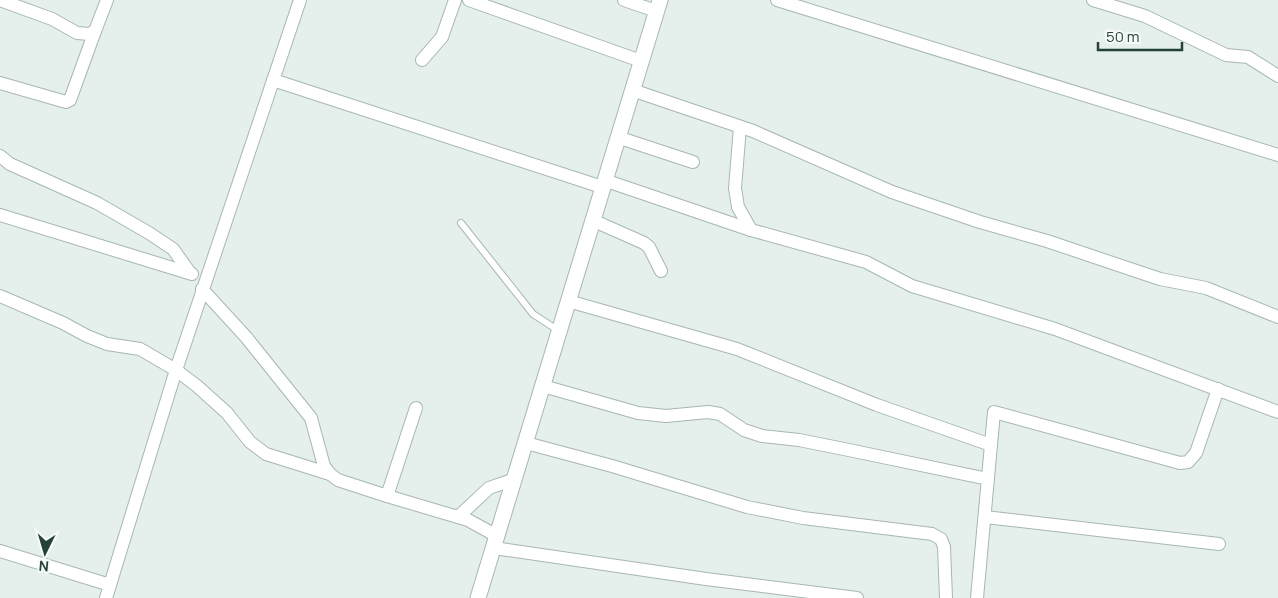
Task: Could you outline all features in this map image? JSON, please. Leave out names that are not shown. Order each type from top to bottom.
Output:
[{"type":"street","points":[[0,0],[52,19],[77,33],[90,34],[95,31]]},
{"type":"street","points":[[0,83],[66,102],[70,100],[107,0]]},
{"type":"street","points":[[106,598],[176,370],[300,0]]},
{"type":"street","points":[[422,60],[442,36],[454,0]]},
{"type":"street","points":[[469,0],[641,61]]},
{"type":"street","points":[[478,598],[658,6],[624,0]]},
{"type":"street","points":[[777,0],[1278,155]]},
{"type":"street","points":[[1094,0],[1146,16],[1226,55],[1248,56],[1278,76]]},
{"type":"street","points":[[273,80],[751,230],[866,262],[912,286],[1055,329],[1278,412]]},
{"type":"street","points":[[632,90],[740,127],[892,192],[980,222],[1048,241],[1160,279],[1206,288],[1278,317]]},
{"type":"street","points":[[740,127],[735,188],[738,208],[751,230]]},
{"type":"street","points":[[617,137],[693,162]]},
{"type":"street","points":[[0,156],[10,164],[97,203],[173,249],[190,273],[204,284],[307,413],[315,428],[324,466],[338,480],[458,517],[496,542],[605,566],[857,598]]},
{"type":"street","points":[[0,215],[190,273]]},
{"type":"street","points":[[592,220],[644,243],[649,247],[662,271]]},
{"type":"street","points":[[0,296],[108,344],[140,349],[176,370],[227,413],[250,442],[259,449],[298,466],[330,474]]},
{"type":"street","points":[[568,301],[737,349],[877,405],[991,445]]},
{"type":"street","points":[[544,386],[638,413],[673,416],[708,412],[720,414],[744,430],[762,436],[844,448],[988,479]]},
{"type":"street","points":[[977,598],[994,412],[1180,463],[1188,462],[1196,453],[1218,389]]},
{"type":"street","points":[[387,496],[416,408]]},
{"type":"street","points":[[526,443],[612,466],[747,507],[803,518],[932,534],[941,539],[944,547],[946,598]]},
{"type":"street","points":[[458,517],[488,488],[514,479]]},
{"type":"street","points":[[985,517],[1219,544]]},
{"type":"street","points":[[0,551],[110,585]]},
{"type":"lane","points":[[461,223],[533,314],[560,332]]}]
